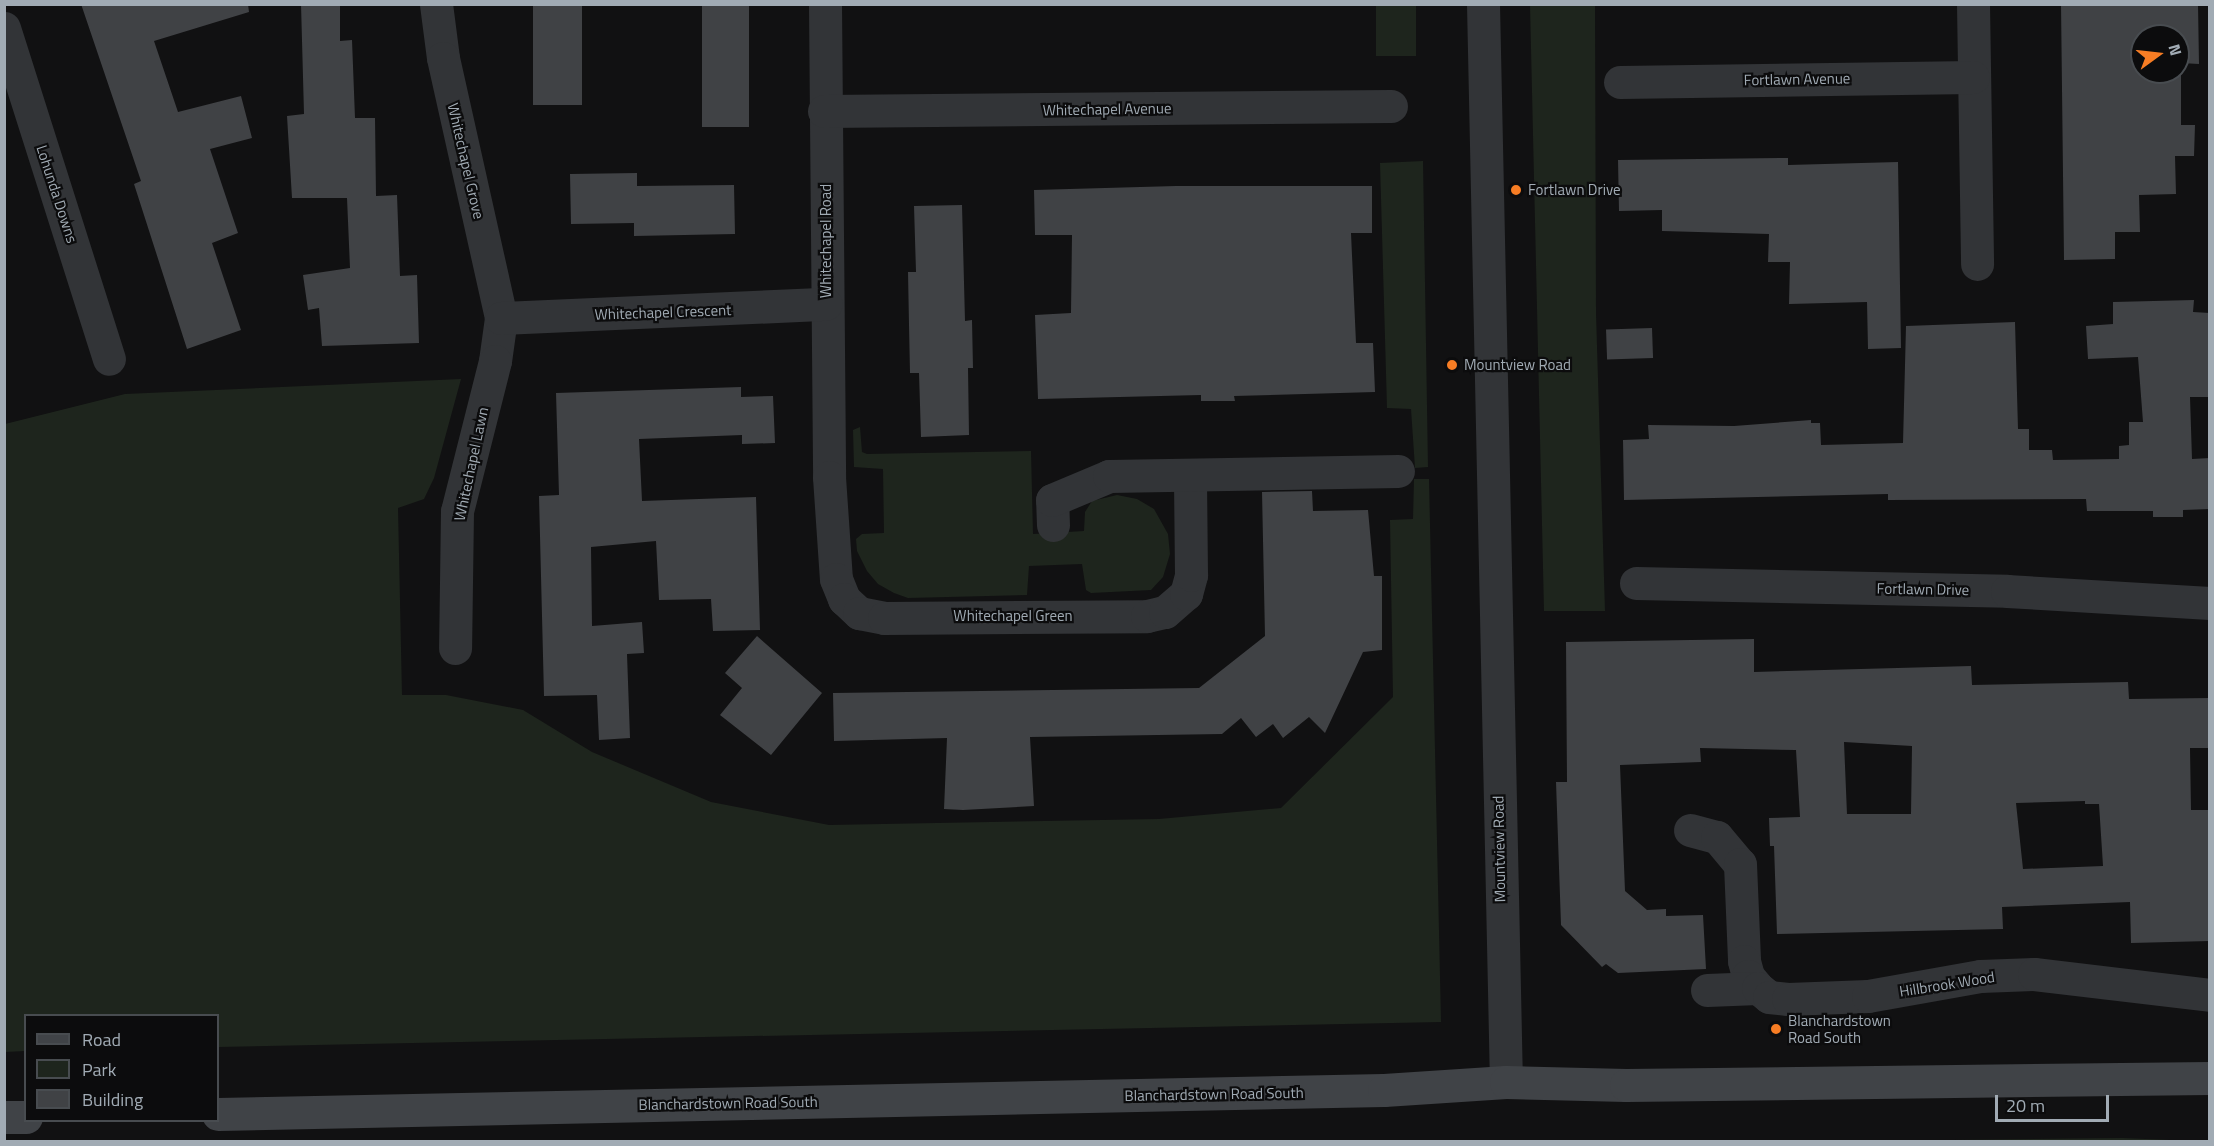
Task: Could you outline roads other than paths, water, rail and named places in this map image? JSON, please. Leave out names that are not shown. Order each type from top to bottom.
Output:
[{"type":"main road","name":"Blanchardstown Road South","points":[[219,1114],[1384,1090],[1506,1082],[1626,1085],[2210,1077]]},
{"type":"main road","points":[[4,1118],[24,1117]]},
{"type":"street","name":"Whitechapel Grove","points":[[436,4],[443,58],[501,318]]},
{"type":"street","name":"Whitechapel Road","points":[[825,4],[824,111],[829,477]]},
{"type":"street","name":"Mountview Road","points":[[1483,4],[1506,1082]]},
{"type":"street","points":[[1973,4],[1977,264]]},
{"type":"street","name":"Lohunda Downs","points":[[4,28],[109,359]]},
{"type":"street","name":"Fortlawn Avenue","points":[[1620,82],[1973,77]]},
{"type":"street","name":"Whitechapel Avenue","points":[[824,111],[1391,106]]},
{"type":"street","name":"Whitechapel Crescent","points":[[501,318],[826,304]]},
{"type":"street","name":"Whitechapel Lawn","points":[[455,648],[457,511],[495,361],[501,318]]},
{"type":"street","points":[[1053,525],[1052,500],[1075,487],[1109,476],[1398,471]]},
{"type":"street","name":"Whitechapel Green","points":[[829,477],[836,579],[844,599],[859,613],[884,618],[1147,616],[1165,612],[1186,594],[1191,575],[1190,476]]},
{"type":"street","name":"Fortlawn Drive","points":[[1636,583],[2007,591],[2210,603]]},
{"type":"street","points":[[1690,830],[1717,837],[1740,864],[1744,961],[1748,976],[1758,988]]},
{"type":"street","name":"Hillbrook Wood","points":[[1707,990],[1758,988],[1769,997],[1788,999],[1868,996],[1980,976],[2034,974],[2210,995]]},
{"type":"place","name":"Fortlawn Drive","points":[[1516,190]]},
{"type":"place","name":"Mountview Road","points":[[1452,365]]},
{"type":"place","name":"Blanchardstown Road South","points":[[1776,1029]]}]
